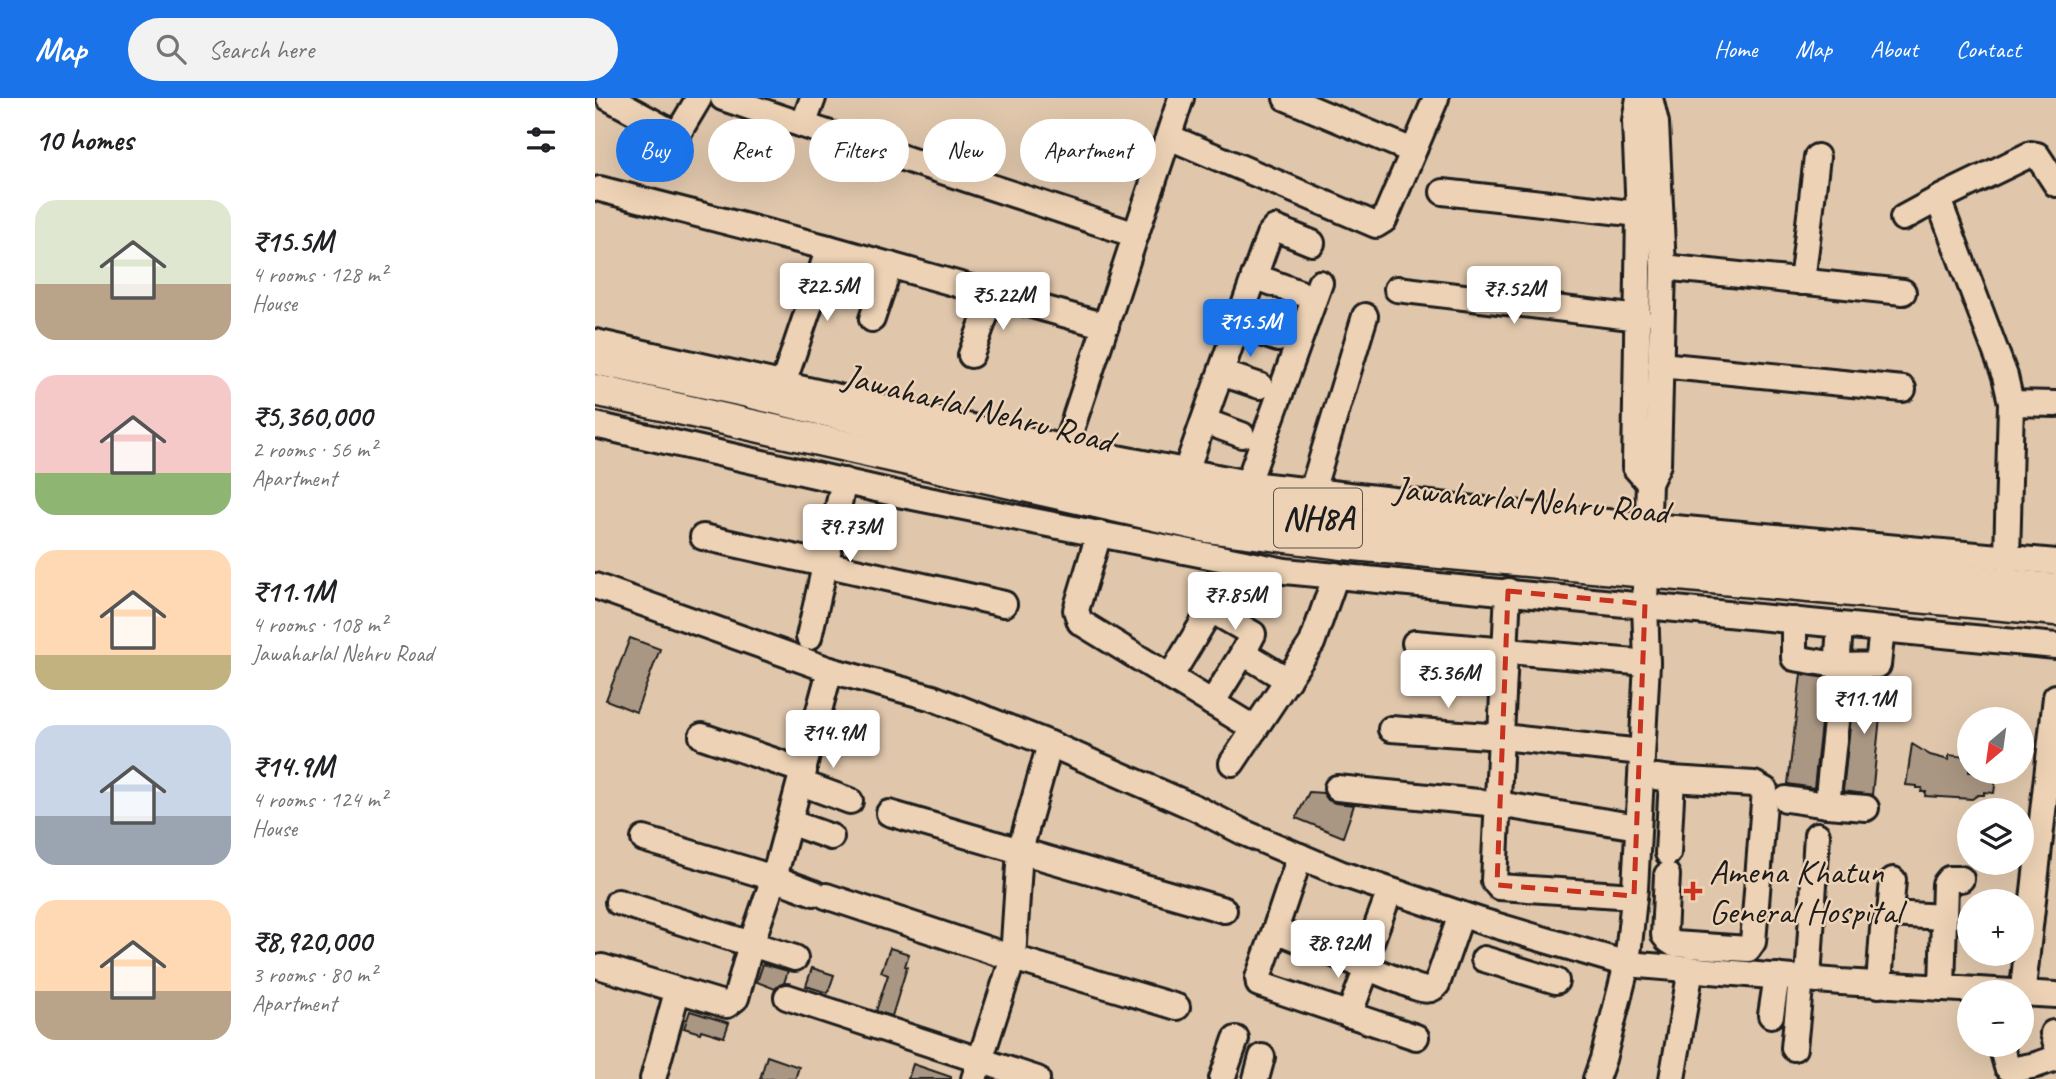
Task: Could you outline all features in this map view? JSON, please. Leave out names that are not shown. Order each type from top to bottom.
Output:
[{"type":"main road","name":"Jawaharlal Nehru Road","points":[[595,359],[1062,458],[1200,499],[1339,521],[2056,589]]},
{"type":"main road","name":"Jawaharlal Nehru Road","points":[[598,400],[1208,527],[1343,544],[1647,549],[2056,610]]},
{"type":"street","points":[[609,98],[677,135],[699,98]]},
{"type":"street","points":[[723,98],[1136,235]]},
{"type":"street","points":[[803,125],[813,98]]},
{"type":"street","points":[[1062,458],[1181,98]]},
{"type":"street","points":[[1286,98],[1413,151]]},
{"type":"street","points":[[1169,137],[1376,225],[1384,220],[1436,98]]},
{"type":"street","points":[[1639,98],[1635,121],[1639,214],[1635,467],[1649,483]]},
{"type":"street","points":[[1602,1078],[1638,965],[1634,896],[1647,663],[1645,604],[1649,483],[1658,464],[1663,267],[1656,123],[1650,98]]},
{"type":"street","points":[[1903,218],[2031,154],[2038,155],[2043,160],[2056,184]]},
{"type":"street","points":[[1802,282],[1817,156]]},
{"type":"street","points":[[600,189],[829,248],[1106,326]]},
{"type":"street","points":[[1443,192],[1639,214]]},
{"type":"street","points":[[1938,200],[2005,376],[2011,403],[2007,558]]},
{"type":"street","points":[[1186,471],[1271,231],[1280,229],[1312,243]]},
{"type":"street","points":[[783,384],[829,248]]},
{"type":"street","points":[[872,319],[890,265]]},
{"type":"street","points":[[1663,267],[1903,292]]},
{"type":"street","points":[[1248,483],[1310,288],[1254,276]]},
{"type":"street","points":[[1397,289],[1639,318]]},
{"type":"street","points":[[971,355],[993,294]]},
{"type":"street","points":[[1312,491],[1365,316]]},
{"type":"street","points":[[1237,325],[1278,339]]},
{"type":"street","points":[[595,342],[783,384],[1062,458],[1186,471],[1248,483],[1312,491],[1539,516],[1647,549],[2007,558],[2056,562]]},
{"type":"street","points":[[1660,365],[1903,389]]},
{"type":"street","points":[[1221,373],[1260,386]]},
{"type":"street","points":[[2011,403],[2056,404]]},
{"type":"street","points":[[1204,421],[1242,435]]},
{"type":"street","points":[[595,425],[844,481],[1285,571],[2056,646]]},
{"type":"street","points":[[809,637],[844,481]]},
{"type":"street","points":[[1099,534],[1076,617],[1080,622],[1255,729]]},
{"type":"street","points":[[703,537],[1004,604]]},
{"type":"street","points":[[1232,763],[1312,643],[1336,576]]},
{"type":"street","points":[[595,586],[830,670],[933,698],[1050,744],[1300,856],[1461,915],[1638,965],[1879,985],[1957,988]]},
{"type":"street","points":[[1508,591],[1494,881],[1497,885],[1634,896]]},
{"type":"street","points":[[1170,677],[1210,611],[1253,634],[1212,703]]},
{"type":"street","points":[[1794,620],[1794,658],[1842,666],[1877,667],[1881,629]]},
{"type":"street","points":[[1827,805],[1842,666],[1838,655],[1840,625]]},
{"type":"street","points":[[1415,643],[1647,663]]},
{"type":"street","points":[[1243,653],[1288,680]]},
{"type":"street","points":[[602,968],[722,1004],[733,1002],[774,878],[830,670]]},
{"type":"street","points":[[2020,980],[2051,785],[2055,710]]},
{"type":"street","points":[[1391,729],[1501,737],[1642,764],[1672,779],[1753,784],[1765,790],[1751,946],[1745,950],[1674,944],[1664,935],[1672,779]]},
{"type":"street","points":[[702,736],[802,777],[850,801]]},
{"type":"street","points":[[977,1069],[1013,958],[1020,850],[1050,744]]},
{"type":"street","points":[[1337,788],[1498,804],[1639,827]]},
{"type":"street","points":[[1786,799],[1866,808]]},
{"type":"street","points":[[889,813],[1224,910]]},
{"type":"street","points":[[789,822],[831,837]]},
{"type":"street","points":[[1771,1015],[1787,977],[1817,835]]},
{"type":"street","points":[[644,839],[774,878],[1013,958],[1177,1007]]},
{"type":"street","points":[[1772,842],[1794,1048]]},
{"type":"street","points":[[1300,856],[1258,978],[1259,984],[1416,1037]]},
{"type":"street","points":[[1942,988],[1946,881],[1961,879]]},
{"type":"street","points":[[1879,985],[1883,929],[1890,914],[1893,880]]},
{"type":"street","points":[[1349,1015],[1390,891]]},
{"type":"street","points":[[618,902],[795,958]]},
{"type":"street","points":[[1890,914],[1944,917]]},
{"type":"street","points":[[1275,930],[1427,990],[1437,984],[1461,915]]},
{"type":"street","points":[[1515,968],[1525,933]]},
{"type":"street","points":[[1638,965],[1668,940]]},
{"type":"street","points":[[1484,959],[1556,981]]},
{"type":"street","points":[[1672,1079],[1691,969]]},
{"type":"street","points":[[2034,991],[2056,995]]},
{"type":"street","points":[[653,1079],[677,992]]},
{"type":"street","points":[[787,997],[977,1069],[1037,1079]]},
{"type":"street","points":[[1222,1079],[1236,1040]]},
{"type":"street","points":[[2004,1057],[2008,1069],[2044,1067]]},
{"type":"highlighted area","points":[[1508,591],[1645,604],[1634,896],[1497,885]]},
{"type":"building","points":[[630,638],[660,649],[636,712],[606,700]]},
{"type":"building","points":[[1801,674],[1826,678],[1814,788],[1788,784]]},
{"type":"building","points":[[1884,678],[1872,795],[1843,791],[1855,681]]},
{"type":"building","points":[[1912,744],[1930,755],[1949,760],[1949,755],[1957,756],[1957,784],[1995,784],[1994,793],[1984,792],[1984,795],[1974,798],[1925,796],[1926,792],[1921,792],[1922,788],[1906,785]]},
{"type":"building","points":[[1309,792],[1323,793],[1328,800],[1335,803],[1354,805],[1343,837],[1296,818]]},
{"type":"building","points":[[890,948],[909,954],[892,1016],[876,1011],[888,975],[881,972]]},
{"type":"building","points":[[763,964],[788,971],[784,983],[775,989],[757,982]]},
{"type":"building","points":[[812,968],[834,975],[828,993],[806,986]]},
{"type":"building","points":[[690,1011],[729,1023],[724,1037],[684,1028]]},
{"type":"building","points":[[767,1056],[799,1067],[795,1079],[760,1079]]},
{"type":"building","points":[[913,1064],[951,1077],[951,1079],[908,1079]]},
{"type":"place","name":"Amena Khatun General Hospital","points":[[1693,891]]}]
